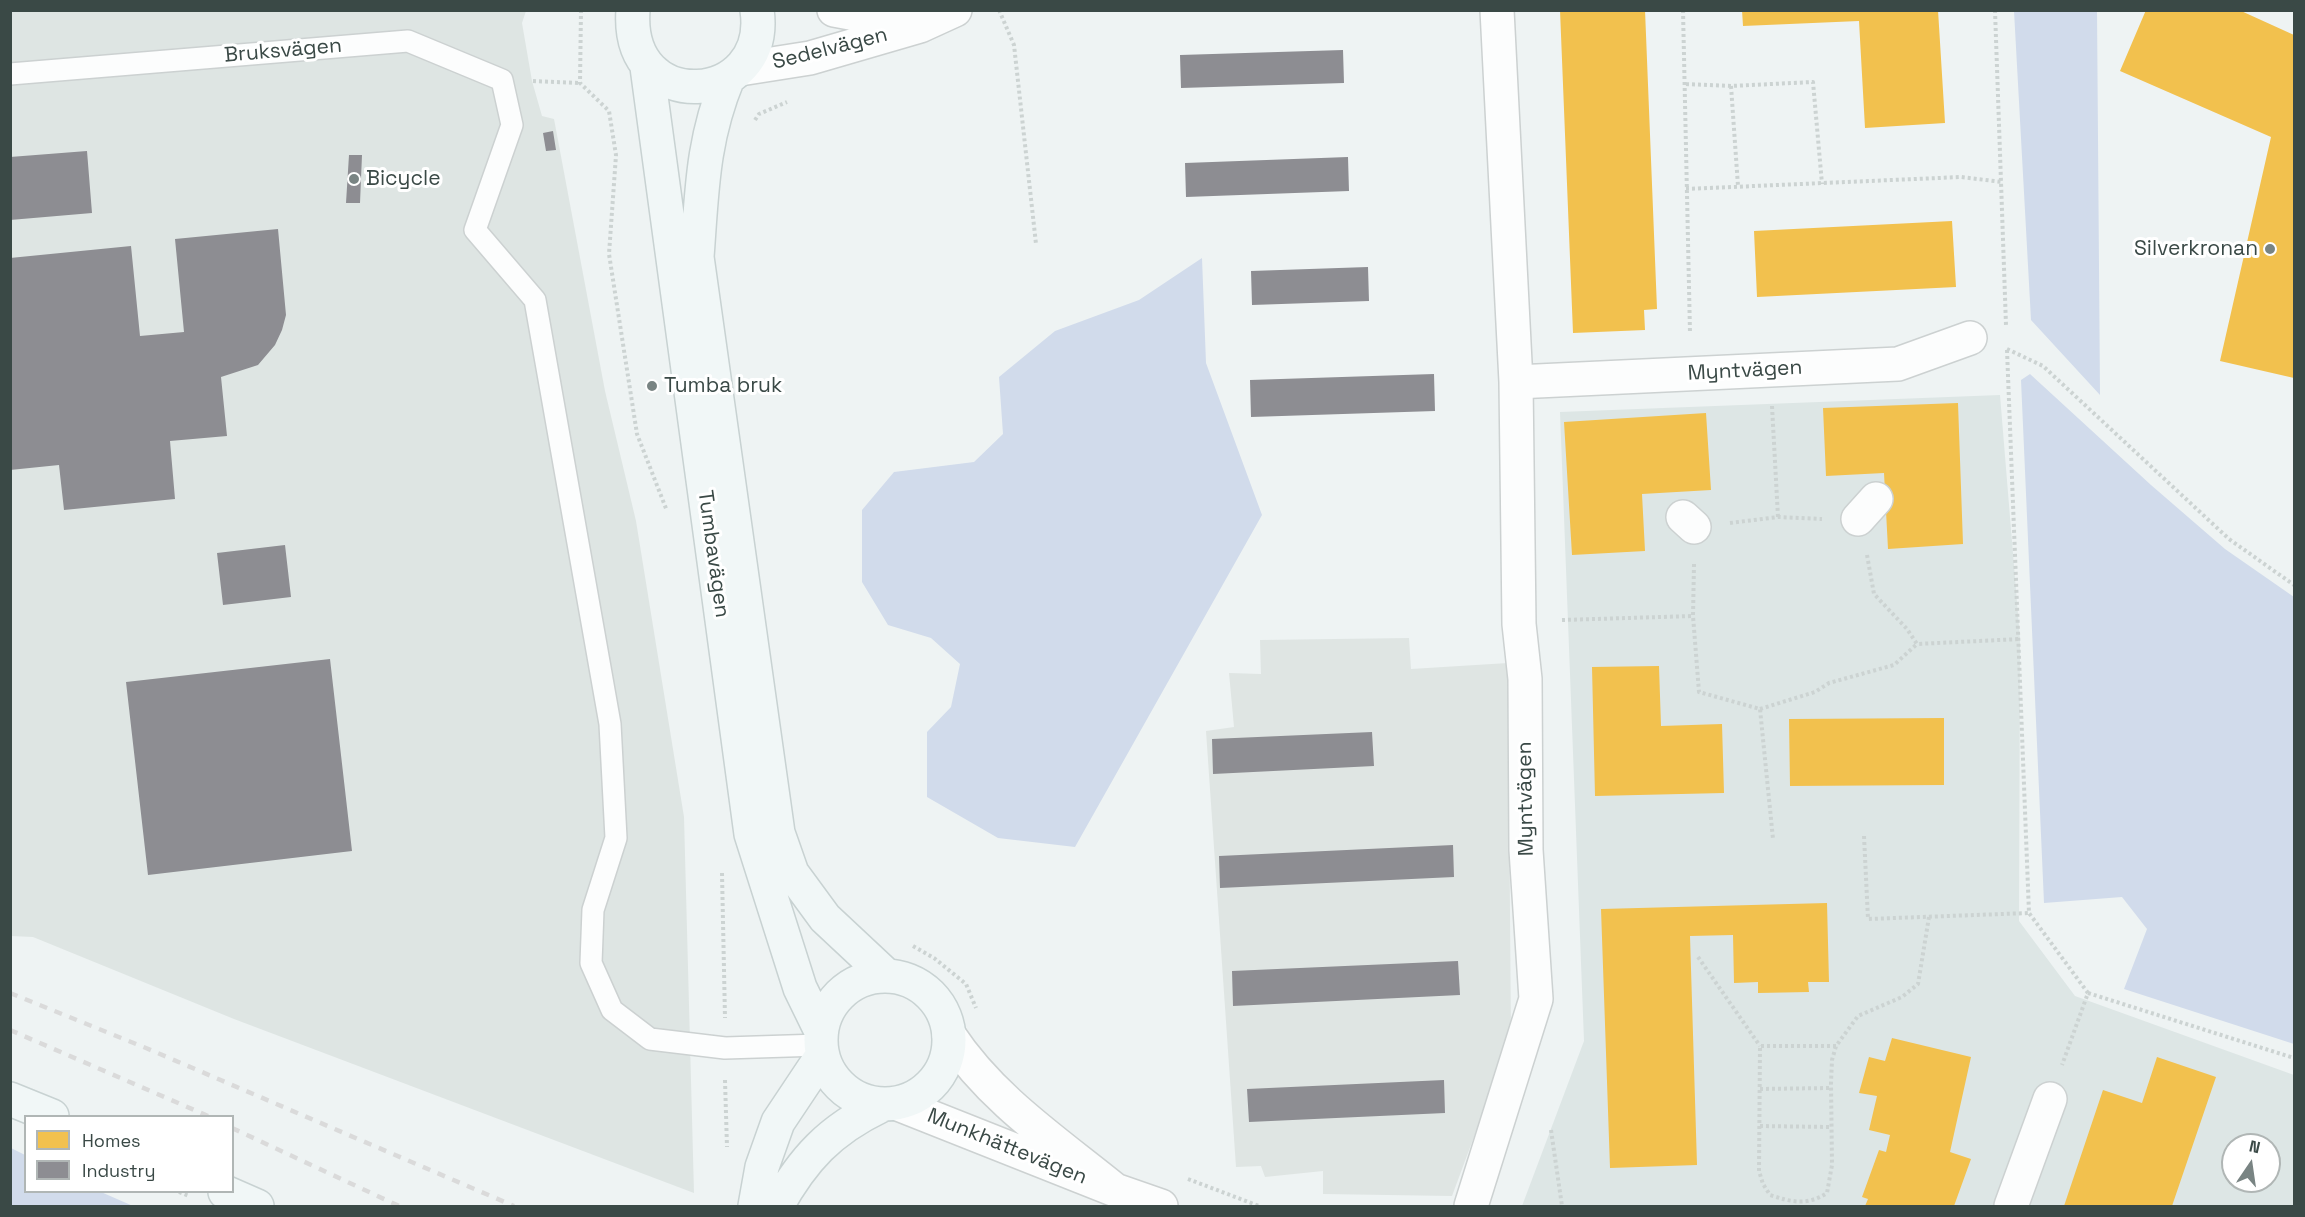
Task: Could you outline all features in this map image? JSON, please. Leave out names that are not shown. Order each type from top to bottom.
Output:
[{"type":"main road","points":[[633,10],[632,33],[636,47],[647,67],[666,81],[687,87],[707,87],[734,74]]},
{"type":"main road","name":"Tumbavägen","points":[[756,10],[759,25],[753,51],[734,74],[713,114],[704,163],[697,257],[777,833],[792,873],[825,918],[887,976]]},
{"type":"main road","name":"Tumbavägen","points":[[647,67],[751,834],[800,988],[821,1044]]},
{"type":"main road","points":[[754,1206],[762,1167],[778,1122],[821,1044],[831,1004],[858,981],[887,976],[916,984],[927,991],[942,1009],[949,1035],[948,1055],[939,1076],[924,1092],[855,1118],[819,1145],[792,1179],[777,1206]]},
{"type":"main road","points":[[821,1044],[832,1077],[851,1094],[889,1105]]},
{"type":"main road","points":[[10,1099],[50,1115]]},
{"type":"main road","points":[[229,1193],[257,1206]]},
{"type":"street","name":"Sedelvägen","points":[[834,10],[920,26]]},
{"type":"street","name":"Sedelvägen","points":[[734,74],[810,58],[920,26],[955,10]]},
{"type":"street","name":"Myntvägen","points":[[1471,1206],[1536,999],[1526,850],[1526,679],[1519,624],[1516,382],[1497,10]]},
{"type":"street","name":"Myntvägen","points":[[1516,382],[1898,364],[1970,338]]},
{"type":"street","name":"Munkhättevägen","points":[[949,1035],[969,1065],[995,1093],[1115,1190]]},
{"type":"street","points":[[2011,1206],[2050,1099]]},
{"type":"street","name":"Munkhättevägen","points":[[889,1105],[1161,1206]]},
{"type":"lane","name":"Bruksvägen","points":[[10,74],[408,41],[502,80],[512,126],[475,230],[535,300],[610,724],[616,838],[593,910],[591,963],[612,1010],[650,1039],[724,1048]]},
{"type":"lane","points":[[724,1048],[821,1044]]},
{"type":"path","points":[[580,83],[581,10]]},
{"type":"path","points":[[999,10],[1014,45],[1036,244]]},
{"type":"path","points":[[1683,10],[1690,333]]},
{"type":"path","points":[[1995,10],[2029,913],[2088,993],[2295,1058]]},
{"type":"path","points":[[532,81],[580,83],[609,111],[616,155],[609,254],[638,434],[671,522]]},
{"type":"path","points":[[1686,84],[1731,86],[1813,82],[1822,184]]},
{"type":"path","points":[[1731,86],[1738,186]]},
{"type":"path","points":[[1686,189],[1960,177],[2002,182]]},
{"type":"path","points":[[1970,338],[2007,349],[2043,366],[2229,539],[2295,585]]},
{"type":"path","points":[[1770,369],[1778,518]]},
{"type":"path","points":[[1917,644],[1907,629],[1874,594],[1867,509],[1778,518],[1689,522],[1699,692],[1760,709],[1815,692],[1829,683],[1894,665],[1917,644],[2020,639]]},
{"type":"path","points":[[1562,620],[1693,616]]},
{"type":"path","points":[[1760,709],[1773,839]]},
{"type":"path","points":[[1864,836],[1868,919],[2029,913]]},
{"type":"path","points":[[722,871],[728,1153]]},
{"type":"path","points":[[1698,957],[1760,1046],[1760,1171],[1763,1184],[1770,1195],[1787,1201],[1804,1203],[1816,1200],[1827,1193],[1830,1185],[1832,1060],[1836,1046],[1858,1017],[1902,998],[1918,984],[1929,917]]},
{"type":"path","points":[[905,941],[934,958],[966,984],[978,1012]]},
{"type":"path","points":[[2050,1099],[2088,993]]},
{"type":"path","points":[[1760,1046],[1836,1046]]},
{"type":"path","points":[[1760,1089],[1831,1088]]},
{"type":"path","points":[[1760,1126],[1832,1126]]},
{"type":"path","points":[[1551,1130],[1562,1206]]},
{"type":"path","points":[[1184,1178],[1259,1206]]},
{"type":"shaded area","points":[[10,11],[526,11],[522,23],[532,81],[542,116],[554,119],[605,391],[636,521],[684,817],[694,1193],[234,1019],[33,937],[11,936]]},
{"type":"shaded area","points":[[2014,11],[2097,11],[2100,395],[2031,320]]},
{"type":"shaded area","points":[[1202,258],[1206,363],[1262,515],[1075,847],[998,838],[927,797],[927,732],[951,707],[960,664],[931,638],[888,625],[862,582],[862,510],[894,472],[974,462],[1003,434],[999,377],[1055,331],[1139,300]]},
{"type":"shaded area","points":[[2030,374],[2225,549],[2294,597],[2294,1044],[2124,989],[2147,929],[2122,897],[2044,903],[2021,380]]},
{"type":"shaded area","points":[[2000,395],[2020,639],[2019,921],[2075,996],[2294,1075],[2294,1206],[1522,1206],[1584,1041],[1560,412]]},
{"type":"shaded area","points":[[1409,638],[1411,669],[1508,663],[1511,1037],[1452,1196],[1323,1194],[1323,1171],[1265,1177],[1261,1166],[1236,1167],[1206,731],[1234,727],[1229,673],[1261,674],[1260,640]]},
{"type":"shaded area","points":[[11,1148],[24,1154],[24,1193],[103,1193],[133,1206],[11,1206]]},
{"type":"building: Homes","points":[[1560,10],[1645,10],[1657,309],[1644,310],[1645,330],[1573,333]]},
{"type":"building: Homes","points":[[1742,10],[1938,10],[1945,123],[1865,128],[1859,21],[1743,26]]},
{"type":"building: Homes","name":"Silverkronan","points":[[2146,10],[2239,10],[2294,35],[2294,378],[2220,361],[2271,137],[2120,71]]},
{"type":"building: Homes","points":[[1952,221],[1956,287],[1757,297],[1754,231]]},
{"type":"building: Homes","points":[[1958,403],[1963,544],[1888,549],[1884,473],[1826,476],[1823,408]]},
{"type":"building: Homes","points":[[1706,413],[1711,490],[1642,494],[1645,551],[1572,555],[1564,422]]},
{"type":"building: Homes","points":[[1659,666],[1661,726],[1722,724],[1724,793],[1595,796],[1592,667]]},
{"type":"building: Homes","points":[[1944,718],[1944,785],[1790,786],[1789,719]]},
{"type":"building: Homes","points":[[1827,903],[1829,982],[1808,982],[1809,992],[1758,993],[1758,982],[1734,983],[1733,935],[1690,936],[1697,1165],[1610,1168],[1601,909]]},
{"type":"building: Homes","points":[[1892,1038],[1971,1057],[1950,1152],[1971,1159],[1954,1206],[1865,1206],[1868,1199],[1862,1197],[1879,1150],[1886,1152],[1890,1135],[1869,1130],[1877,1096],[1859,1093],[1869,1057],[1885,1061]]},
{"type":"building: Homes","points":[[2157,1057],[2216,1077],[2172,1206],[2064,1206],[2103,1090],[2142,1103]]},
{"type":"building: Industry","points":[[1343,50],[1344,83],[1181,88],[1180,55]]},
{"type":"building: Industry","points":[[553,131],[556,150],[546,151],[543,133]]},
{"type":"building: Industry","points":[[87,151],[92,213],[10,220],[10,157]]},
{"type":"building: Industry","name":"Bicycle","points":[[349,155],[362,155],[360,203],[346,203]]},
{"type":"building: Industry","points":[[1348,157],[1349,191],[1186,197],[1185,163]]},
{"type":"building: Industry","points":[[278,229],[286,315],[282,330],[275,345],[258,365],[221,377],[227,436],[170,441],[175,499],[64,510],[59,465],[10,470],[10,258],[131,246],[140,336],[184,332],[175,239]]},
{"type":"building: Industry","points":[[1368,267],[1369,301],[1252,305],[1251,271]]},
{"type":"building: Industry","points":[[1434,374],[1435,411],[1251,417],[1250,380]]},
{"type":"building: Industry","points":[[285,545],[291,597],[223,605],[217,553]]},
{"type":"building: Industry","points":[[330,659],[352,851],[148,875],[126,682]]},
{"type":"building: Industry","points":[[1372,732],[1374,766],[1213,774],[1212,739]]},
{"type":"building: Industry","points":[[1453,845],[1454,877],[1220,888],[1219,856]]},
{"type":"building: Industry","points":[[1458,961],[1460,995],[1233,1006],[1232,971]]},
{"type":"building: Industry","points":[[1444,1080],[1445,1113],[1249,1122],[1247,1089]]},
{"type":"railway","points":[[10,993],[146,1048],[514,1206]]},
{"type":"railway","points":[[10,1030],[206,1115]]},
{"type":"railway","points":[[234,1129],[399,1206]]},
{"type":"place","name":"Bicycle","points":[[354,179]]},
{"type":"place","name":"Silverkronan","points":[[2270,249]]},
{"type":"place","name":"Tumba bruk","points":[[652,386]]}]
